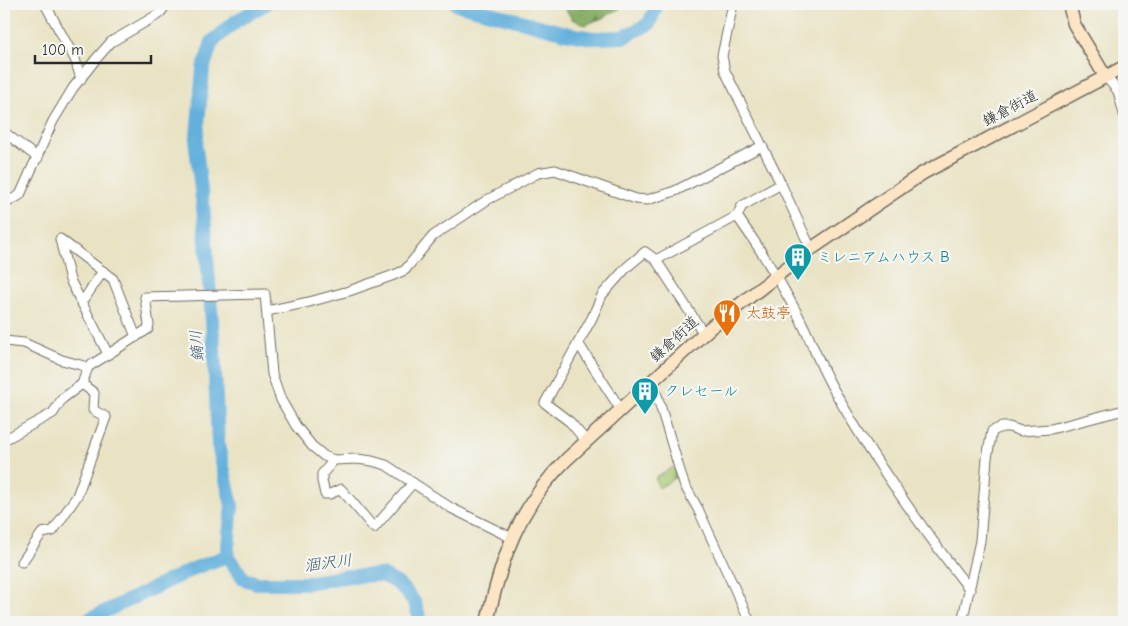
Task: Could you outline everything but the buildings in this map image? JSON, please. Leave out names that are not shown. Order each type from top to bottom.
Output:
[{"type":"street","points":[[45,4],[75,59],[81,79]]},
{"type":"street","points":[[4,204],[20,195],[53,121],[81,79],[111,42],[159,14],[167,4]]},
{"type":"street","points":[[733,4],[722,56],[724,71],[781,184],[811,249]]},
{"type":"street","points":[[1069,4],[1074,24],[1105,76],[1118,91],[1124,114]]},
{"type":"street","name":"鎌倉街道","points":[[488,622],[500,570],[512,538],[535,496],[554,472],[704,334],[811,249],[923,173],[1124,67]]},
{"type":"street","points":[[4,132],[38,158]]},
{"type":"street","points":[[267,310],[309,302],[349,291],[406,270],[433,236],[487,200],[538,172],[555,170],[636,199],[647,200],[675,191],[762,146]]},
{"type":"street","points":[[656,260],[737,216],[742,206],[781,184]]},
{"type":"street","points":[[737,216],[777,275],[833,390],[886,476],[970,590]]},
{"type":"street","points":[[108,354],[70,280],[60,239],[113,279],[136,337]]},
{"type":"street","points":[[586,442],[570,422],[545,403],[592,318],[602,295],[627,267],[645,252],[656,260],[704,334]]},
{"type":"street","points":[[79,299],[85,298],[103,272]]},
{"type":"street","points":[[4,440],[53,413],[62,399],[82,384],[88,366],[148,329],[145,297],[265,294],[272,374],[281,400],[296,426],[312,446],[324,456],[334,460],[372,460],[386,465],[452,508],[512,538]]},
{"type":"street","points":[[4,341],[24,343],[62,360],[88,366]]},
{"type":"street","points":[[578,343],[622,410]]},
{"type":"street","points":[[653,382],[684,484],[698,509],[750,622]]},
{"type":"street","points":[[22,562],[42,533],[53,531],[77,496],[106,417],[92,410],[94,393],[82,384]]},
{"type":"street","points":[[962,622],[981,534],[987,458],[992,431],[1009,426],[1021,431],[1051,430],[1124,410]]},
{"type":"street","points":[[334,460],[322,474],[325,494],[341,489],[374,528],[414,483]]},
{"type":"green space","points":[[562,4],[628,4],[603,18],[585,25],[572,19]]},
{"type":"green space","points":[[673,467],[677,477],[659,488],[655,478]]},
{"type":"waterway","name":"鏑川","points":[[227,556],[232,506],[218,445],[214,349],[204,216],[196,147],[203,69],[212,42],[236,21],[266,4]]},
{"type":"waterway","name":"鏑川","points":[[456,4],[569,34],[593,38],[623,37],[649,24],[657,4]]},
{"type":"waterway","name":"涸沢川","points":[[227,556],[244,579],[257,583],[306,583],[349,576],[382,575],[397,583],[407,593],[415,603],[421,622]]},
{"type":"waterway","name":"鏑川","points":[[83,622],[195,568],[227,556]]},
{"type":"place","name":"ミレニアムハウス B","points":[[798,281]]},
{"type":"place","name":"太鼓亭","points":[[727,337]]},
{"type":"place","name":"クレセール","points":[[645,415]]}]
